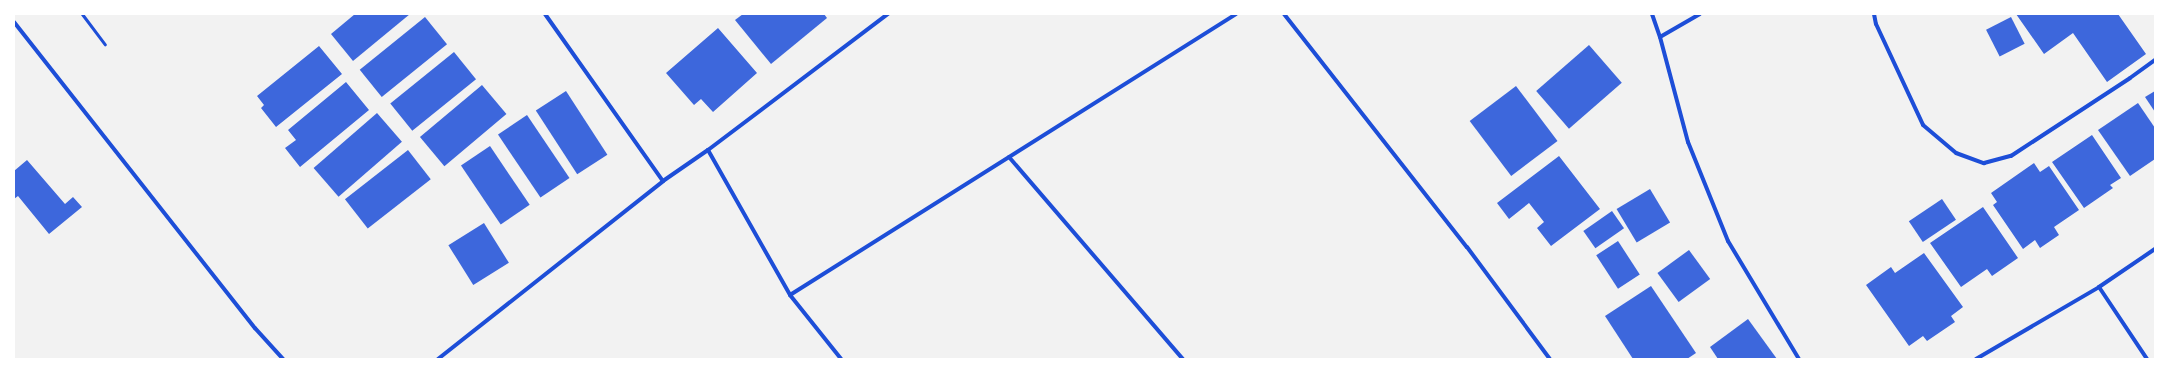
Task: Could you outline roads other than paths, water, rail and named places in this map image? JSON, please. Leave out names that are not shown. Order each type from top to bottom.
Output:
[{"type":"street","points":[[545,14],[663,181]]},
{"type":"street","points":[[790,295],[1236,14]]},
{"type":"street","points":[[1284,14],[1467,247],[1550,359]]},
{"type":"street","points":[[1652,14],[1660,37],[1688,142],[1728,241],[1799,359]]},
{"type":"street","points":[[1660,37],[1700,14]]},
{"type":"street","points":[[1874,14],[1876,24],[1923,125],[1956,153],[1984,163],[2011,156],[2155,60]]},
{"type":"street","points":[[438,359],[663,181],[708,150],[886,15]]},
{"type":"street","points":[[14,22],[250,322],[283,359]]},
{"type":"street","points":[[708,150],[790,295],[841,359]]},
{"type":"street","points":[[1009,157],[1183,359]]},
{"type":"street","points":[[1976,359],[2099,287],[2155,250]]},
{"type":"street","points":[[2099,287],[2147,359]]},
{"type":"lane","points":[[82,14],[105,44]]}]
